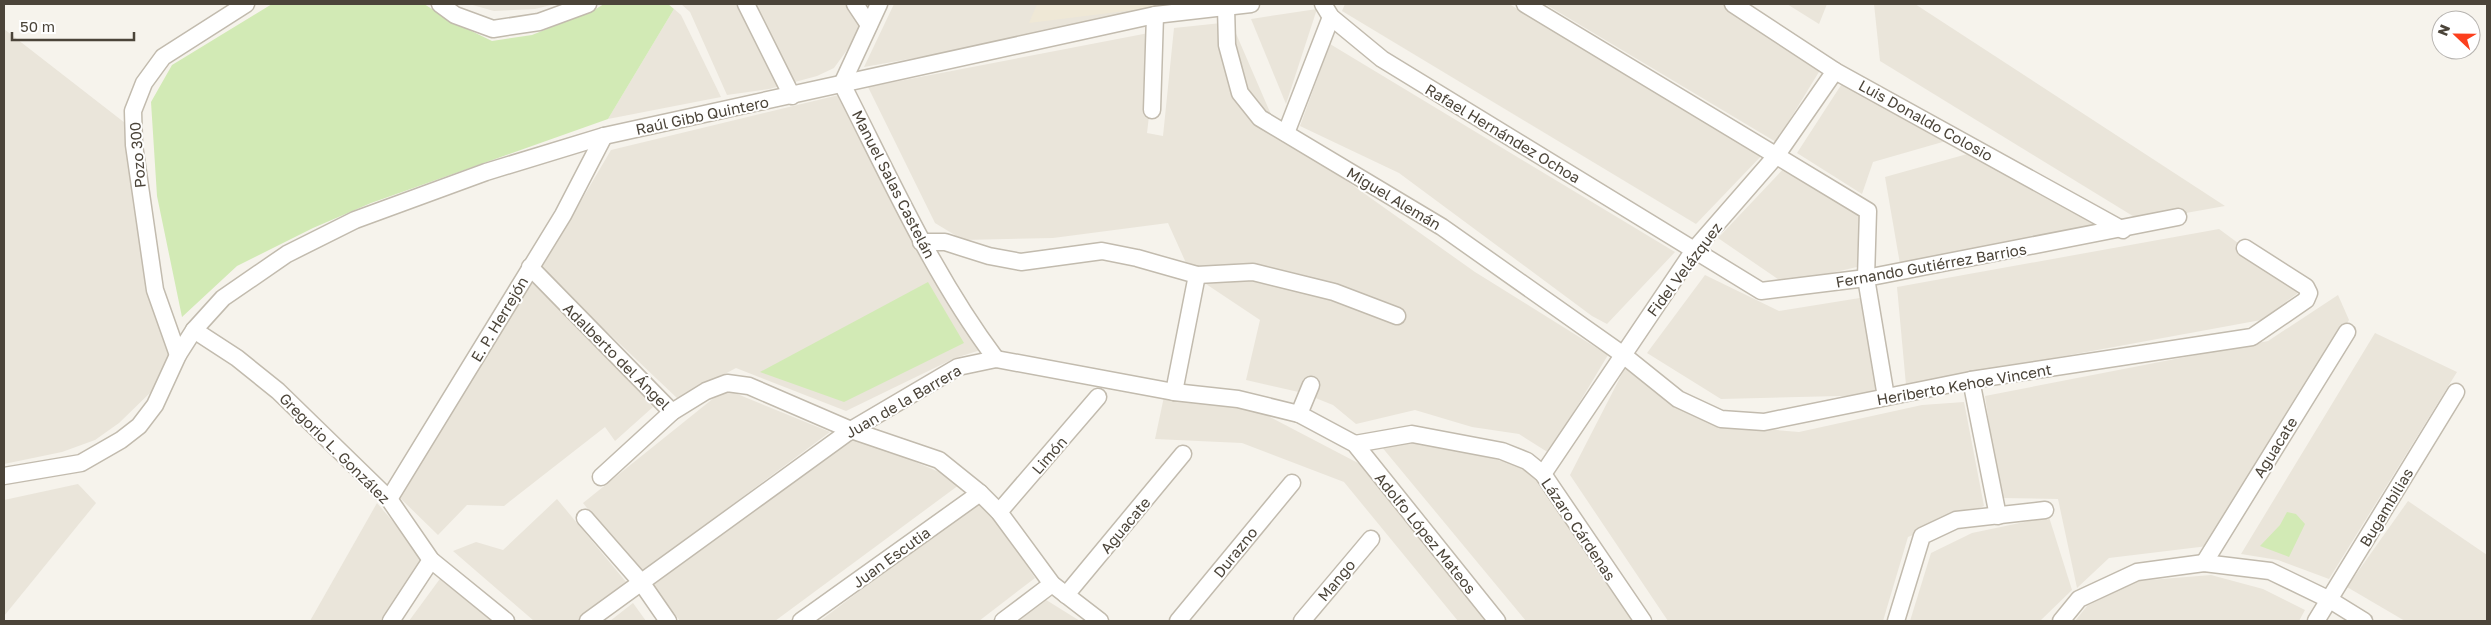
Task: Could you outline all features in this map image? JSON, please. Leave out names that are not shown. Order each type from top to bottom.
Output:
[{"type":"street","name":"Pozo 300","points":[[178,355],[155,290],[134,144],[133,111],[144,83],[163,58],[246,4]]},
{"type":"street","points":[[440,4],[455,15],[492,29],[539,22],[588,4]]},
{"type":"street","points":[[746,4],[792,96]]},
{"type":"street","points":[[855,4],[869,25]]},
{"type":"street","points":[[842,84],[879,4]]},
{"type":"street","name":"Raúl Gibb Quintero","points":[[4,476],[81,463],[121,440],[139,426],[155,405],[178,355],[194,330],[223,298],[279,259],[354,220],[486,172],[604,136],[792,96],[956,57],[1155,15],[1251,4]]},
{"type":"street","points":[[1525,4],[1868,211],[1866,278],[1886,398]]},
{"type":"street","name":"Luis Donaldo Colosio","points":[[1733,4],[1836,71],[2123,230]]},
{"type":"street","name":"Miguel Alemán","points":[[1226,7],[1227,46],[1240,93],[1260,118],[1442,227],[1622,354]]},
{"type":"street","points":[[1286,133],[1327,10]]},
{"type":"street","name":"Rafael Hernández Ochoa","points":[[1327,10],[1382,59],[1694,250]]},
{"type":"street","points":[[1152,110],[1155,15]]},
{"type":"street","name":"Fidel Velázquez","points":[[1543,474],[1622,354],[1694,250],[1776,156],[1836,71]]},
{"type":"street","name":"Manuel Salas Castelán","points":[[842,84],[921,242],[940,270],[967,320],[996,359]]},
{"type":"street","name":"E. P. Herrejón","points":[[389,499],[563,215],[604,136]]},
{"type":"street","name":"Fernando Gutiérrez Barrios","points":[[1694,250],[1761,291],[1866,278],[2178,218]]},
{"type":"street","points":[[921,242],[945,242],[988,256],[1021,262],[1102,251],[1137,258],[1197,276],[1253,272],[1334,292],[1397,316]]},
{"type":"street","name":"Heriberto Kehoe Vincent","points":[[1622,354],[1678,399],[1721,419],[1764,422],[1971,380],[2252,337],[2306,300],[2309,293],[2306,287],[2245,248]]},
{"type":"street","name":"Adalberto del Ángel","points":[[530,268],[672,412],[706,391],[727,383],[749,386],[851,430],[939,460],[980,493],[999,512],[1052,584],[1100,621]]},
{"type":"street","points":[[1174,392],[1197,276]]},
{"type":"street","name":"Gregorio L. González","points":[[194,330],[237,358],[278,391],[389,499],[431,560],[506,621]]},
{"type":"street","name":"Aguacate","points":[[2204,563],[2347,332]]},
{"type":"street","name":"Juan de la Barrera","points":[[588,621],[851,430],[958,367],[996,359],[1174,392],[1238,399],[1299,414],[1355,444]]},
{"type":"street","points":[[1971,380],[1998,516]]},
{"type":"street","points":[[1299,414],[1311,384]]},
{"type":"street","name":"Bugambilias","points":[[2316,621],[2456,392]]},
{"type":"street","name":"Limón","points":[[999,512],[1098,397]]},
{"type":"street","points":[[601,477],[672,412]]},
{"type":"street","name":"Lázaro Cárdenas","points":[[1355,444],[1412,434],[1502,451],[1527,461],[1543,474],[1643,621]]},
{"type":"street","name":"Adolfo López Mateos","points":[[1355,444],[1497,621]]},
{"type":"street","name":"Aguacate","points":[[1066,595],[1183,454]]},
{"type":"street","name":"Durazno","points":[[1178,621],[1292,483]]},
{"type":"street","name":"Juan Escutia","points":[[801,621],[980,493]]},
{"type":"street","points":[[1896,621],[1922,536],[1956,520],[2045,510]]},
{"type":"street","points":[[585,518],[641,582],[668,621]]},
{"type":"street","name":"Mango","points":[[1302,621],[1371,539]]},
{"type":"street","points":[[390,621],[431,560]]},
{"type":"street","points":[[2062,621],[2079,599],[2137,572],[2204,563],[2270,571],[2330,600],[2364,621]]},
{"type":"street","points":[[1004,621],[1052,584]]},
{"type":"shaded area","points":[[469,4],[555,4],[535,9],[494,11]]},
{"type":"shaded area","points":[[681,4],[854,4],[863,28],[834,68],[817,76],[769,89],[727,95],[690,12]]},
{"type":"shaded area","points":[[894,4],[1220,4],[864,67]]},
{"type":"shaded area","points":[[1037,4],[1158,4],[1157,7],[1029,23]]},
{"type":"shaded area","points":[[1345,4],[1509,4],[1766,151],[1696,224],[1342,11]]},
{"type":"shaded area","points":[[1545,4],[1727,4],[1822,67],[1776,142]]},
{"type":"shaded area","points":[[1787,4],[1827,4],[1819,24]]},
{"type":"shaded area","points":[[1874,4],[1915,4],[2225,206],[2141,221],[1880,61]]},
{"type":"shaded area","points":[[674,9],[681,15],[721,97],[608,119]]},
{"type":"shaded area","points":[[1317,9],[1286,104],[1251,19]]},
{"type":"shaded area","points":[[1231,22],[1279,133],[1475,272],[1608,355],[1549,453],[1519,434],[1472,427],[1415,410],[1356,424],[1333,405],[1303,393],[1246,380],[1260,320],[1191,274],[1168,223],[1053,238],[963,240],[935,223],[868,87],[1159,31],[1147,133],[1163,136],[1174,28]]},
{"type":"shaded area","points":[[4,29],[125,123],[128,165],[153,287],[172,360],[154,389],[119,423],[95,440],[62,452],[4,464]]},
{"type":"shaded area","points":[[1330,44],[1675,252],[1607,324],[1592,316],[1399,173],[1300,126]]},
{"type":"shaded area","points":[[1845,79],[1953,139],[1873,162],[1862,194],[1797,153]]},
{"type":"shaded area","points":[[843,94],[913,243],[984,349],[955,358],[846,411],[736,368],[678,399],[541,269],[611,150]]},
{"type":"shaded area","points":[[1978,151],[2104,228],[1900,264],[1885,177]]},
{"type":"shaded area","points":[[1788,164],[1867,216],[1861,266],[1785,284],[1718,238]]},
{"type":"shaded area","points":[[2219,229],[2302,290],[2261,320],[1906,385],[1897,287]]},
{"type":"shaded area","points":[[1705,275],[1779,311],[1866,297],[1882,395],[1721,399],[1647,353]]},
{"type":"shaded area","points":[[531,277],[653,407],[615,441],[605,427],[504,506],[467,505],[438,535],[398,496]]},
{"type":"shaded area","points":[[2338,295],[2349,320],[2208,546],[2109,558],[2077,588],[2058,499],[2000,498],[1985,396],[2268,341]]},
{"type":"shaded area","points":[[2375,333],[2457,372],[2329,579],[2278,560],[2241,554]]},
{"type":"shaded area","points":[[1625,368],[1718,425],[1799,432],[1922,405],[1964,402],[1984,506],[1908,537],[1883,621],[1668,621],[1570,475]]},
{"type":"shaded area","points":[[725,389],[830,432],[639,574],[583,503]]},
{"type":"shaded area","points":[[1165,392],[1253,408],[1358,463],[1486,621],[1458,621],[1344,482],[1242,443],[1155,439]]},
{"type":"shaded area","points":[[1419,436],[1466,452],[1530,468],[1640,621],[1526,621],[1381,446]]},
{"type":"shaded area","points":[[856,437],[963,482],[775,621],[680,621],[653,585]]},
{"type":"shaded area","points":[[78,484],[96,503],[4,616],[4,500]]},
{"type":"shaded area","points":[[982,498],[1035,578],[979,621],[820,621]]},
{"type":"shaded area","points":[[557,499],[627,583],[580,621],[534,621],[453,551],[476,542],[503,550]]},
{"type":"shaded area","points":[[2408,501],[2487,555],[2487,621],[2405,621],[2347,587]]},
{"type":"shaded area","points":[[377,503],[425,559],[383,621],[310,621]]},
{"type":"shaded area","points":[[2049,517],[2072,590],[2040,621],[1910,621],[1931,553],[1972,533]]},
{"type":"shaded area","points":[[2211,575],[2263,589],[2305,610],[2299,621],[2075,621],[2087,606],[2137,581]]},
{"type":"shaded area","points":[[442,576],[500,621],[409,621]]},
{"type":"shaded area","points":[[1043,598],[1080,621],[1013,621]]},
{"type":"shaded area","points":[[633,603],[646,621],[610,621]]},
{"type":"green space","points":[[272,4],[424,4],[453,22],[492,41],[532,35],[594,10],[604,4],[668,4],[674,9],[608,119],[371,203],[313,228],[237,266],[182,317],[157,196],[151,102],[172,65]]},
{"type":"green space","points":[[928,282],[964,343],[844,402],[760,372]]},
{"type":"green space","points":[[2287,512],[2296,514],[2305,524],[2289,557],[2260,546],[2280,525]]}]
